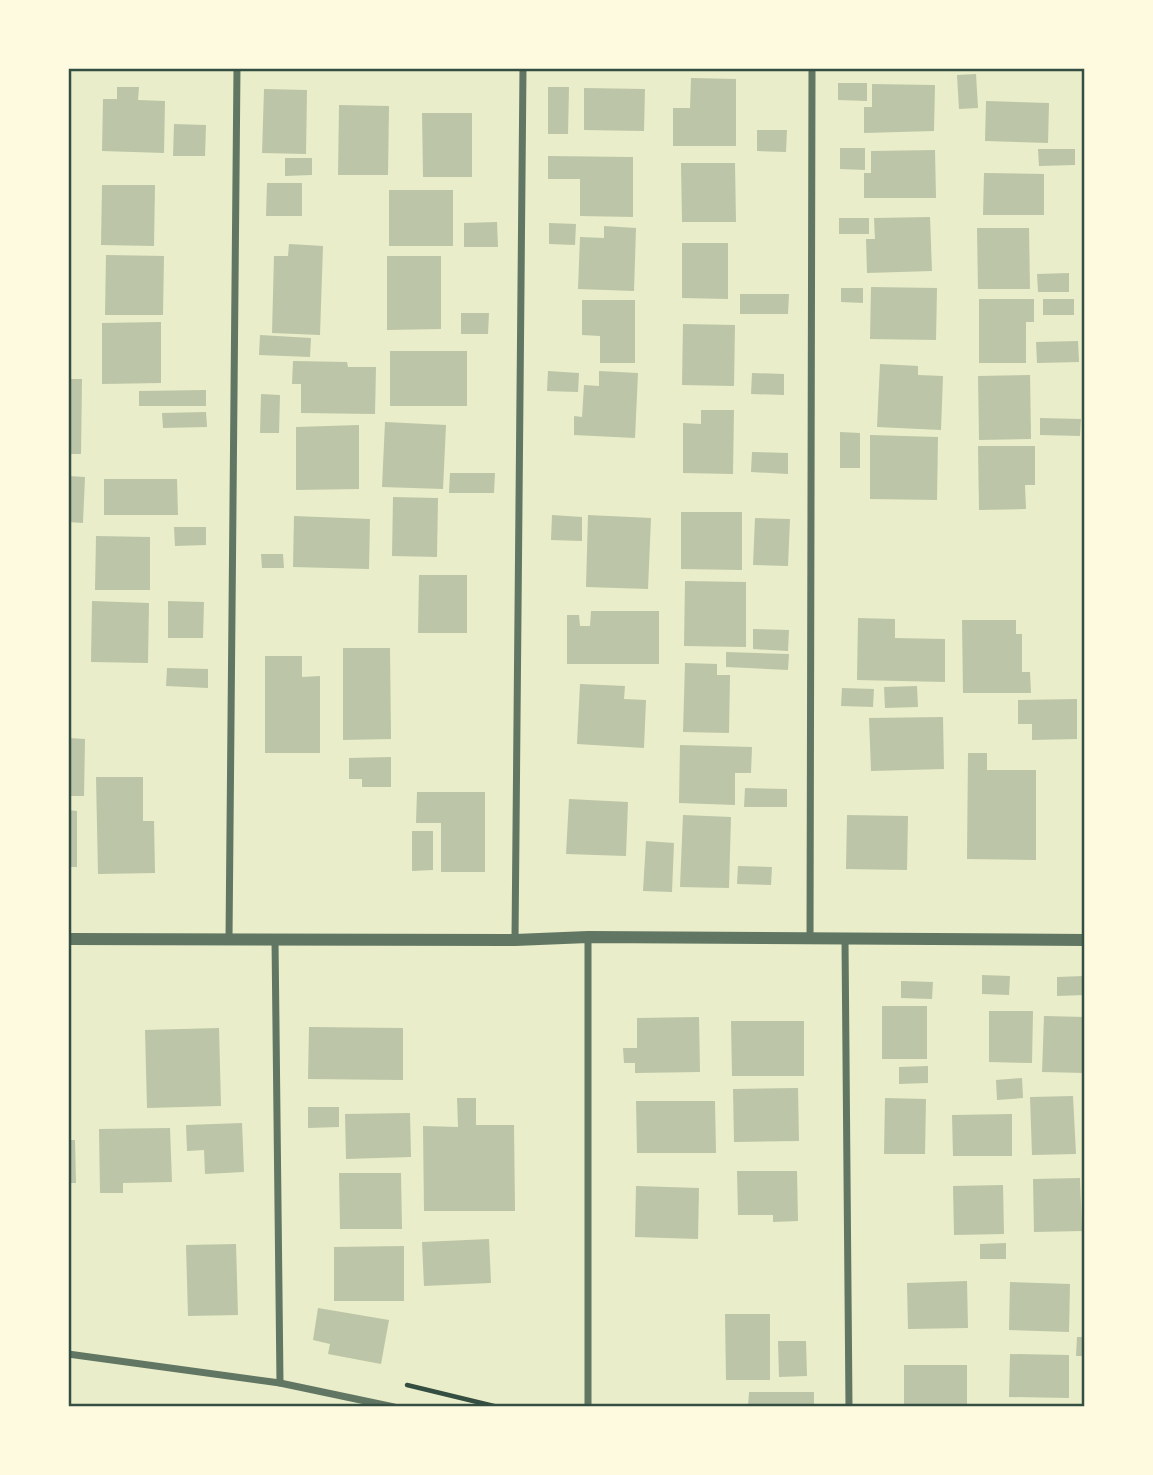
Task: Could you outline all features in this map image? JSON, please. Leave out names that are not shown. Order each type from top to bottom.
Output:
[{"type":"street","points":[[229,939],[237,68]]},
{"type":"street","points":[[515,940],[523,68]]},
{"type":"street","points":[[810,939],[812,68]]},
{"type":"street","points":[[68,939],[515,940],[588,937],[1085,940]]},
{"type":"street","points":[[588,937],[588,1407]]},
{"type":"street","points":[[275,938],[280,1383]]},
{"type":"street","points":[[845,940],[849,1407]]},
{"type":"street","points":[[68,1354],[280,1383],[394,1407]]},
{"type":"building","points":[[976,74],[978,108],[959,109],[957,75]]},
{"type":"building","points":[[691,78],[736,79],[736,146],[673,146],[673,108],[690,108]]},
{"type":"building","points":[[838,83],[867,83],[867,101],[838,100]]},
{"type":"building","points":[[872,84],[935,85],[934,131],[864,133],[864,107],[872,107]]},
{"type":"building","points":[[117,87],[139,87],[138,100],[165,101],[164,153],[102,151],[103,99],[117,99]]},
{"type":"building","points":[[548,87],[569,87],[568,134],[548,134]]},
{"type":"building","points":[[584,88],[645,89],[644,131],[584,130]]},
{"type":"building","points":[[264,89],[307,90],[306,154],[262,153]]},
{"type":"building","points":[[986,101],[1049,103],[1048,143],[985,141]]},
{"type":"building","points":[[339,105],[389,106],[388,175],[338,175]]},
{"type":"building","points":[[422,113],[472,113],[472,177],[423,177]]},
{"type":"building","points":[[174,124],[206,125],[205,156],[173,156]]},
{"type":"building","points":[[757,130],[787,130],[786,152],[757,151]]},
{"type":"building","points":[[840,148],[865,148],[865,170],[840,169]]},
{"type":"building","points":[[1038,149],[1075,149],[1075,165],[1039,166]]},
{"type":"building","points":[[935,150],[936,198],[864,198],[864,173],[871,173],[871,151]]},
{"type":"building","points":[[548,156],[633,157],[633,217],[580,216],[580,179],[548,179]]},
{"type":"building","points":[[285,158],[312,158],[312,175],[285,176]]},
{"type":"building","points":[[681,163],[735,163],[736,222],[682,222]]},
{"type":"building","points":[[984,173],[1044,174],[1044,215],[983,215]]},
{"type":"building","points":[[267,183],[302,183],[302,216],[266,216]]},
{"type":"building","points":[[102,185],[155,185],[154,246],[101,245]]},
{"type":"building","points":[[389,190],[453,190],[453,246],[389,246]]},
{"type":"building","points":[[930,217],[932,271],[867,273],[866,239],[875,239],[874,218]]},
{"type":"building","points":[[839,218],[869,218],[869,234],[839,234]]},
{"type":"building","points":[[497,222],[498,247],[464,247],[464,223]]},
{"type":"building","points":[[549,223],[576,224],[575,245],[549,244]]},
{"type":"building","points":[[604,226],[636,228],[634,291],[578,289],[580,237],[604,238]]},
{"type":"building","points":[[977,228],[1029,228],[1030,289],[978,289]]},
{"type":"building","points":[[682,243],[728,243],[728,299],[682,298]]},
{"type":"building","points":[[289,244],[323,246],[320,335],[272,333],[274,256],[288,256]]},
{"type":"building","points":[[106,255],[164,256],[163,315],[105,315]]},
{"type":"building","points":[[387,256],[441,256],[441,329],[387,330]]},
{"type":"building","points":[[1069,273],[1069,292],[1038,292],[1037,274]]},
{"type":"building","points":[[871,287],[937,288],[936,340],[870,339]]},
{"type":"building","points":[[841,288],[863,288],[863,303],[841,302]]},
{"type":"building","points":[[740,294],[789,294],[788,314],[740,314]]},
{"type":"building","points":[[979,299],[1034,299],[1034,322],[1026,322],[1026,363],[979,363]]},
{"type":"building","points":[[1043,299],[1074,299],[1074,315],[1043,315]]},
{"type":"building","points":[[582,300],[635,300],[635,363],[600,363],[600,336],[582,335]]},
{"type":"building","points":[[461,313],[489,313],[488,334],[461,334]]},
{"type":"building","points":[[161,322],[161,383],[102,384],[102,323]]},
{"type":"building","points":[[683,324],[735,325],[734,386],[682,385]]},
{"type":"building","points":[[260,335],[311,338],[310,357],[259,355]]},
{"type":"building","points":[[1078,341],[1079,362],[1037,363],[1036,342]]},
{"type":"building","points":[[390,351],[467,351],[467,406],[390,406]]},
{"type":"building","points":[[293,361],[347,362],[348,367],[376,367],[375,414],[301,413],[301,384],[292,384]]},
{"type":"building","points":[[880,364],[918,366],[918,375],[943,376],[941,430],[877,427]]},
{"type":"building","points":[[548,371],[579,373],[578,392],[547,391]]},
{"type":"building","points":[[599,371],[638,373],[635,438],[574,435],[574,416],[582,417],[584,385],[599,386]]},
{"type":"building","points":[[752,373],[784,374],[784,395],[751,394]]},
{"type":"building","points":[[1030,375],[1031,439],[979,440],[978,376]]},
{"type":"building","points":[[68,379],[82,379],[81,454],[68,454]]},
{"type":"building","points":[[206,390],[206,406],[139,406],[139,391]]},
{"type":"building","points":[[261,394],[280,395],[279,433],[260,433]]},
{"type":"building","points":[[701,410],[734,410],[733,474],[683,473],[683,423],[701,424]]},
{"type":"building","points":[[206,412],[207,427],[163,428],[162,413]]},
{"type":"building","points":[[1040,418],[1081,419],[1080,436],[1040,435]]},
{"type":"building","points":[[385,422],[446,425],[443,489],[382,487]]},
{"type":"building","points":[[359,425],[359,489],[296,490],[296,427]]},
{"type":"building","points":[[840,432],[860,433],[860,468],[840,468]]},
{"type":"building","points":[[870,435],[938,437],[937,500],[870,499]]},
{"type":"building","points":[[978,446],[1035,446],[1035,485],[1025,485],[1026,509],[979,510]]},
{"type":"building","points":[[752,452],[788,453],[788,474],[751,472]]},
{"type":"building","points":[[450,473],[495,473],[494,493],[449,493]]},
{"type":"building","points":[[68,476],[85,477],[83,523],[68,522]]},
{"type":"building","points":[[104,479],[177,479],[178,515],[104,515]]},
{"type":"building","points":[[393,497],[438,498],[437,557],[392,556]]},
{"type":"building","points":[[681,512],[742,512],[742,570],[681,569]]},
{"type":"building","points":[[552,515],[582,517],[582,541],[551,540]]},
{"type":"building","points":[[588,515],[651,518],[648,589],[586,587]]},
{"type":"building","points":[[294,516],[370,519],[369,569],[293,567]]},
{"type":"building","points":[[755,518],[790,519],[788,566],[753,565]]},
{"type":"building","points":[[174,527],[206,527],[206,545],[175,546]]},
{"type":"building","points":[[96,536],[150,537],[150,590],[95,590]]},
{"type":"building","points":[[261,554],[283,554],[284,568],[262,568]]},
{"type":"building","points":[[419,575],[467,575],[467,633],[418,633]]},
{"type":"building","points":[[685,581],[746,582],[746,647],[684,646]]},
{"type":"building","points":[[92,601],[149,603],[148,663],[91,662]]},
{"type":"building","points":[[168,601],[204,602],[203,638],[168,638]]},
{"type":"building","points":[[591,611],[659,611],[659,664],[567,664],[567,615],[579,615],[580,626],[590,626]]},
{"type":"building","points":[[858,618],[895,619],[895,638],[945,639],[945,682],[857,680]]},
{"type":"building","points":[[962,620],[1016,620],[1016,634],[1022,634],[1022,672],[1030,672],[1031,693],[963,693]]},
{"type":"building","points":[[753,629],[789,630],[788,651],[753,649]]},
{"type":"building","points":[[343,648],[390,648],[391,739],[343,740]]},
{"type":"building","points":[[726,652],[789,654],[788,670],[726,667]]},
{"type":"building","points":[[265,656],[302,656],[302,677],[320,676],[320,753],[265,753]]},
{"type":"building","points":[[685,663],[717,664],[717,675],[730,675],[729,733],[683,732]]},
{"type":"building","points":[[167,668],[208,669],[208,688],[166,686]]},
{"type":"building","points":[[580,684],[625,686],[624,699],[646,700],[644,748],[577,744]]},
{"type":"building","points":[[917,686],[918,707],[885,708],[884,687]]},
{"type":"building","points":[[842,688],[874,689],[873,707],[841,706]]},
{"type":"building","points":[[1077,699],[1077,739],[1032,740],[1032,724],[1018,724],[1018,700]]},
{"type":"building","points":[[943,717],[944,769],[871,771],[869,718]]},
{"type":"building","points":[[68,738],[85,739],[84,796],[68,796]]},
{"type":"building","points":[[680,745],[752,747],[751,773],[735,773],[735,805],[679,803]]},
{"type":"building","points":[[968,753],[987,753],[987,770],[1036,770],[1036,860],[967,859]]},
{"type":"building","points":[[391,757],[391,787],[362,787],[362,779],[349,779],[349,758]]},
{"type":"building","points":[[96,777],[143,777],[143,821],[154,821],[155,873],[98,874]]},
{"type":"building","points":[[745,788],[787,789],[787,807],[744,807]]},
{"type":"building","points":[[417,792],[485,792],[485,872],[441,872],[441,823],[416,823]]},
{"type":"building","points":[[569,799],[628,802],[626,856],[566,854]]},
{"type":"building","points":[[68,810],[77,811],[77,867],[68,867]]},
{"type":"building","points":[[683,815],[731,817],[729,888],[680,887]]},
{"type":"building","points":[[847,815],[908,816],[907,870],[846,869]]},
{"type":"building","points":[[412,831],[433,831],[433,870],[412,871]]},
{"type":"building","points":[[646,841],[674,843],[672,892],[643,891]]},
{"type":"building","points":[[738,866],[772,867],[771,885],[737,884]]},
{"type":"building","points":[[982,975],[1010,976],[1009,995],[982,994]]},
{"type":"building","points":[[1084,976],[1085,995],[1057,996],[1057,977]]},
{"type":"building","points":[[901,981],[933,982],[932,999],[901,998]]},
{"type":"building","points":[[882,1006],[927,1006],[927,1059],[882,1059]]},
{"type":"building","points":[[989,1011],[1033,1011],[1032,1063],[989,1062]]},
{"type":"building","points":[[1044,1016],[1085,1017],[1085,1073],[1042,1072]]},
{"type":"building","points":[[699,1017],[700,1072],[635,1073],[635,1063],[624,1063],[623,1048],[637,1048],[637,1018]]},
{"type":"building","points":[[731,1021],[804,1021],[804,1076],[732,1076]]},
{"type":"building","points":[[309,1027],[403,1028],[403,1080],[308,1079]]},
{"type":"building","points":[[219,1028],[221,1106],[147,1108],[145,1030]]},
{"type":"building","points":[[928,1066],[928,1083],[899,1084],[899,1067]]},
{"type":"building","points":[[1022,1078],[1023,1098],[997,1100],[996,1080]]},
{"type":"building","points":[[798,1088],[799,1141],[734,1142],[733,1089]]},
{"type":"building","points":[[1073,1096],[1076,1154],[1032,1155],[1030,1097]]},
{"type":"building","points":[[457,1098],[476,1098],[476,1125],[514,1125],[515,1211],[424,1211],[423,1126],[458,1127]]},
{"type":"building","points":[[885,1098],[926,1099],[925,1154],[884,1154]]},
{"type":"building","points":[[636,1101],[715,1101],[716,1153],[637,1153]]},
{"type":"building","points":[[308,1107],[339,1107],[339,1127],[308,1128]]},
{"type":"building","points":[[410,1113],[411,1157],[346,1159],[345,1114]]},
{"type":"building","points":[[1012,1114],[1012,1156],[953,1156],[952,1115]]},
{"type":"building","points":[[242,1123],[244,1172],[205,1174],[204,1150],[187,1151],[186,1125]]},
{"type":"building","points":[[170,1128],[172,1182],[123,1183],[123,1193],[100,1193],[99,1129]]},
{"type":"building","points":[[68,1140],[75,1140],[76,1183],[68,1183]]},
{"type":"building","points":[[737,1171],[797,1171],[798,1221],[773,1222],[773,1215],[738,1215]]},
{"type":"building","points":[[339,1173],[401,1173],[402,1229],[340,1229]]},
{"type":"building","points":[[1080,1178],[1082,1231],[1034,1232],[1033,1179]]},
{"type":"building","points":[[1003,1185],[1004,1234],[954,1235],[953,1186]]},
{"type":"building","points":[[636,1186],[699,1188],[698,1239],[635,1237]]},
{"type":"building","points":[[489,1239],[491,1283],[424,1286],[422,1242]]},
{"type":"building","points":[[1006,1243],[1006,1259],[980,1259],[980,1244]]},
{"type":"building","points":[[236,1244],[238,1315],[188,1316],[186,1245]]},
{"type":"building","points":[[404,1246],[404,1301],[334,1301],[334,1247]]},
{"type":"building","points":[[967,1281],[968,1328],[908,1329],[907,1283]]},
{"type":"building","points":[[1010,1282],[1070,1284],[1069,1332],[1009,1330]]},
{"type":"building","points":[[318,1308],[389,1320],[381,1364],[328,1354],[330,1344],[313,1340]]},
{"type":"building","points":[[725,1314],[770,1314],[770,1380],[726,1380]]},
{"type":"building","points":[[1077,1337],[1085,1337],[1085,1356],[1076,1356]]},
{"type":"building","points":[[778,1341],[806,1341],[807,1376],[779,1377]]},
{"type":"building","points":[[1010,1354],[1069,1355],[1069,1398],[1009,1397]]},
{"type":"building","points":[[904,1365],[967,1365],[967,1407],[904,1407]]},
{"type":"building","points":[[749,1392],[814,1392],[814,1407],[748,1407]]}]
